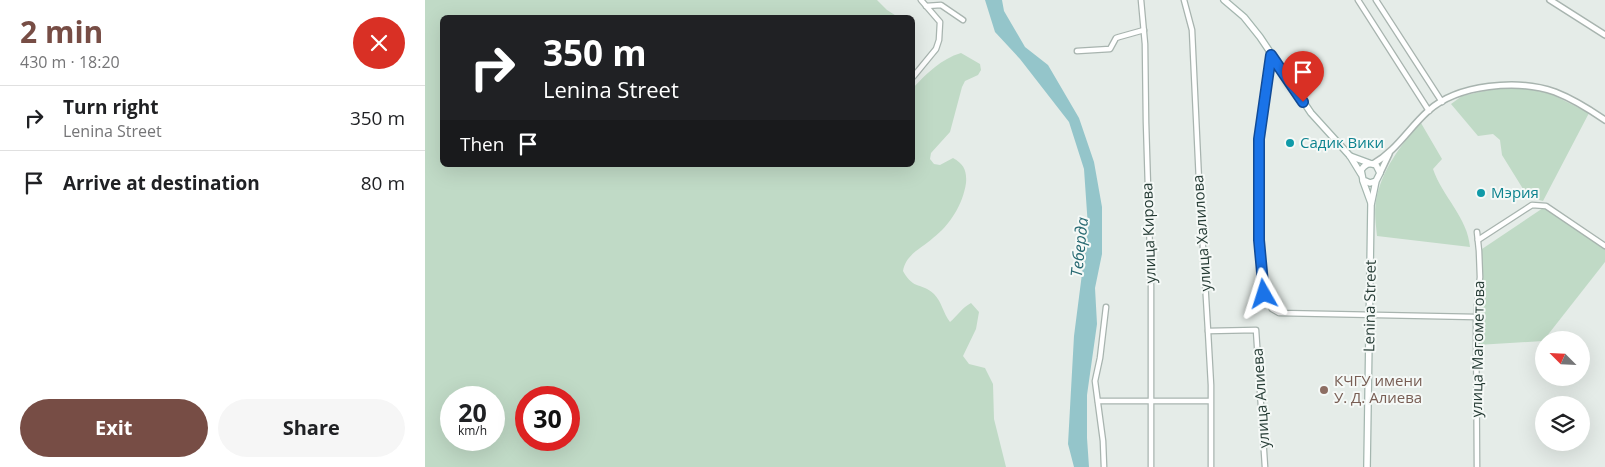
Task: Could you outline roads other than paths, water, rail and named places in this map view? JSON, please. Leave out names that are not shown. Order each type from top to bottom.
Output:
[{"type":"main road","name":"Lenina Street","points":[[1225,0],[1244,17],[1311,113],[1350,156],[1362,177],[1371,205]]},
{"type":"main road","name":"Lenina Street","points":[[1350,156],[1371,164]]},
{"type":"main road","points":[[1371,164],[1378,168],[1380,173],[1376,181],[1370,183],[1362,177],[1363,166],[1371,164]]},
{"type":"main road","name":"Lenina Street","points":[[1367,467],[1371,205],[1376,181]]},
{"type":"street","points":[[915,74],[936,49],[939,40],[940,22],[921,0]]},
{"type":"street","name":"улица Кирова","points":[[1141,0],[1144,30],[1151,286],[1151,467]]},
{"type":"street","name":"улица Халилова","points":[[1184,0],[1192,30],[1208,331],[1211,467]]},
{"type":"street","points":[[1358,0],[1429,110]]},
{"type":"street","points":[[1376,0],[1442,102]]},
{"type":"street","points":[[1550,0],[1605,35]]},
{"type":"street","points":[[926,6],[941,5],[963,20]]},
{"type":"street","points":[[1077,51],[1111,49],[1116,38],[1119,36],[1144,30]]},
{"type":"street","points":[[1271,55],[1259,139],[1259,240],[1264,294],[1272,309],[1279,313],[1476,317]]},
{"type":"street","points":[[1371,164],[1391,151],[1429,110],[1462,93],[1484,88],[1512,85],[1530,86],[1553,92],[1568,97],[1605,120]]},
{"type":"street","points":[[1380,173],[1391,151]]},
{"type":"street","points":[[1478,240],[1532,206],[1546,206],[1605,246]]},
{"type":"street","name":"улица Магометова","points":[[1477,232],[1480,278],[1476,317],[1477,467]]},
{"type":"street","points":[[1104,467],[1103,441],[1095,381],[1100,358],[1106,307]]},
{"type":"street","name":"улица Алиева","points":[[1208,331],[1256,330],[1265,467]]},
{"type":"street","points":[[1098,401],[1210,401]]},
{"type":"water","points":[[985,0],[1002,0],[1004,11],[1025,47],[1048,65],[1079,118],[1094,162],[1102,207],[1102,254],[1095,288],[1097,324],[1087,395],[1089,467],[1074,467],[1068,444],[1074,336],[1088,227],[1084,169],[1069,122],[1020,59],[995,32]]},
{"type":"place","name":"Садик Вики","points":[[1290,143]]},
{"type":"place","name":"Мэрия","points":[[1481,193]]},
{"type":"place","name":"КЧГУ имени У. Д. Алиева","points":[[1324,390]]},
{"type":"water label","name":"Теберда","points":[[1079,247]]}]
